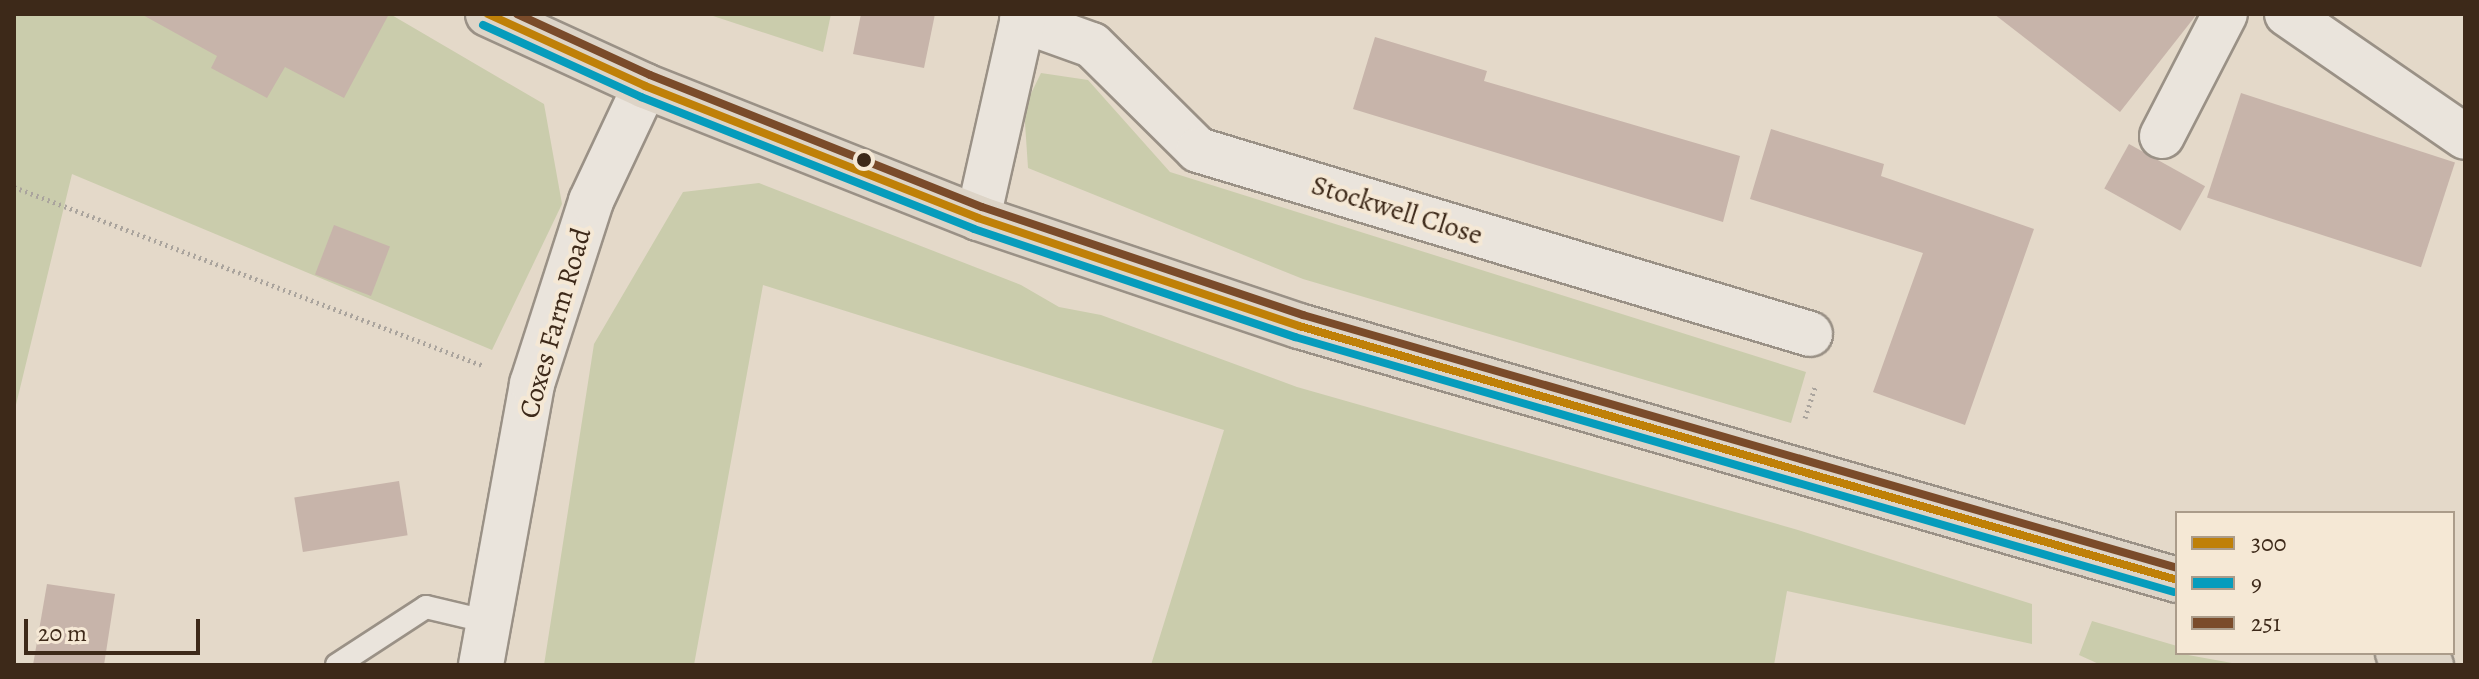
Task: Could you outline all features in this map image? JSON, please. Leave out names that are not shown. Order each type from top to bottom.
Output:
[{"type":"main road","points":[[488,14],[645,86],[978,218],[1299,326],[2175,579]]},
{"type":"main road","points":[[2404,655],[2431,665]]},
{"type":"street","points":[[2162,136],[2225,14]]},
{"type":"street","points":[[2287,14],[2465,137]]},
{"type":"street","points":[[978,218],[1023,17]]},
{"type":"street","name":"Stockwell Close","points":[[1023,17],[1092,45],[1198,150],[1810,334]]},
{"type":"street","name":"Coxes Farm Road","points":[[481,665],[532,384],[591,201],[645,86]]},
{"type":"lane","points":[[337,665],[426,607],[489,622]]},
{"type":"path","points":[[14,187],[532,384]]},
{"type":"path","points":[[1789,468],[1831,340],[1810,334]]},
{"type":"green space","points":[[14,14],[390,14],[544,104],[562,204],[492,350],[72,174],[14,413]]},
{"type":"green space","points":[[707,14],[831,14],[823,52]]},
{"type":"green space","points":[[1041,73],[1088,80],[1170,172],[1806,372],[1791,423],[1303,279],[1028,168],[1024,108]]},
{"type":"green space","points":[[759,183],[1021,285],[1059,307],[1101,315],[1297,387],[1798,530],[2032,604],[2032,644],[1787,591],[1774,665],[1151,665],[1224,430],[763,285],[694,665],[544,665],[594,344],[683,192]]},
{"type":"green space","points":[[2092,621],[2175,645],[2175,655],[2243,665],[2101,665],[2079,655]]},
{"type":"building","points":[[141,14],[389,14],[344,98],[285,67],[267,98],[211,68],[217,56]]},
{"type":"building","points":[[861,14],[935,14],[924,68],[853,54]]},
{"type":"building","points":[[1994,14],[2197,14],[2120,112]]},
{"type":"building","points":[[1375,37],[1487,71],[1484,81],[1740,156],[1723,222],[1353,109]]},
{"type":"building","points":[[2241,93],[2455,163],[2421,267],[2207,198]]},
{"type":"building","points":[[1771,129],[1884,164],[1881,176],[2034,229],[1965,425],[1873,392],[1923,253],[1750,199]]},
{"type":"building","points":[[2129,144],[2205,186],[2180,231],[2104,189]]},
{"type":"building","points":[[334,225],[390,247],[371,296],[315,274]]},
{"type":"building","points":[[399,481],[408,535],[303,552],[294,498]]},
{"type":"building","points":[[47,584],[115,594],[104,665],[33,665]]},
{"type":"transit line","name":"300","points":[[488,14],[645,86],[978,218],[1299,326],[2175,579]]},
{"type":"transit line","name":"251","points":[[517,14],[650,75],[982,207],[1303,315],[2175,567]]},
{"type":"transit line","name":"9","points":[[483,25],[641,97],[974,229],[1295,337],[2174,592]]}]
